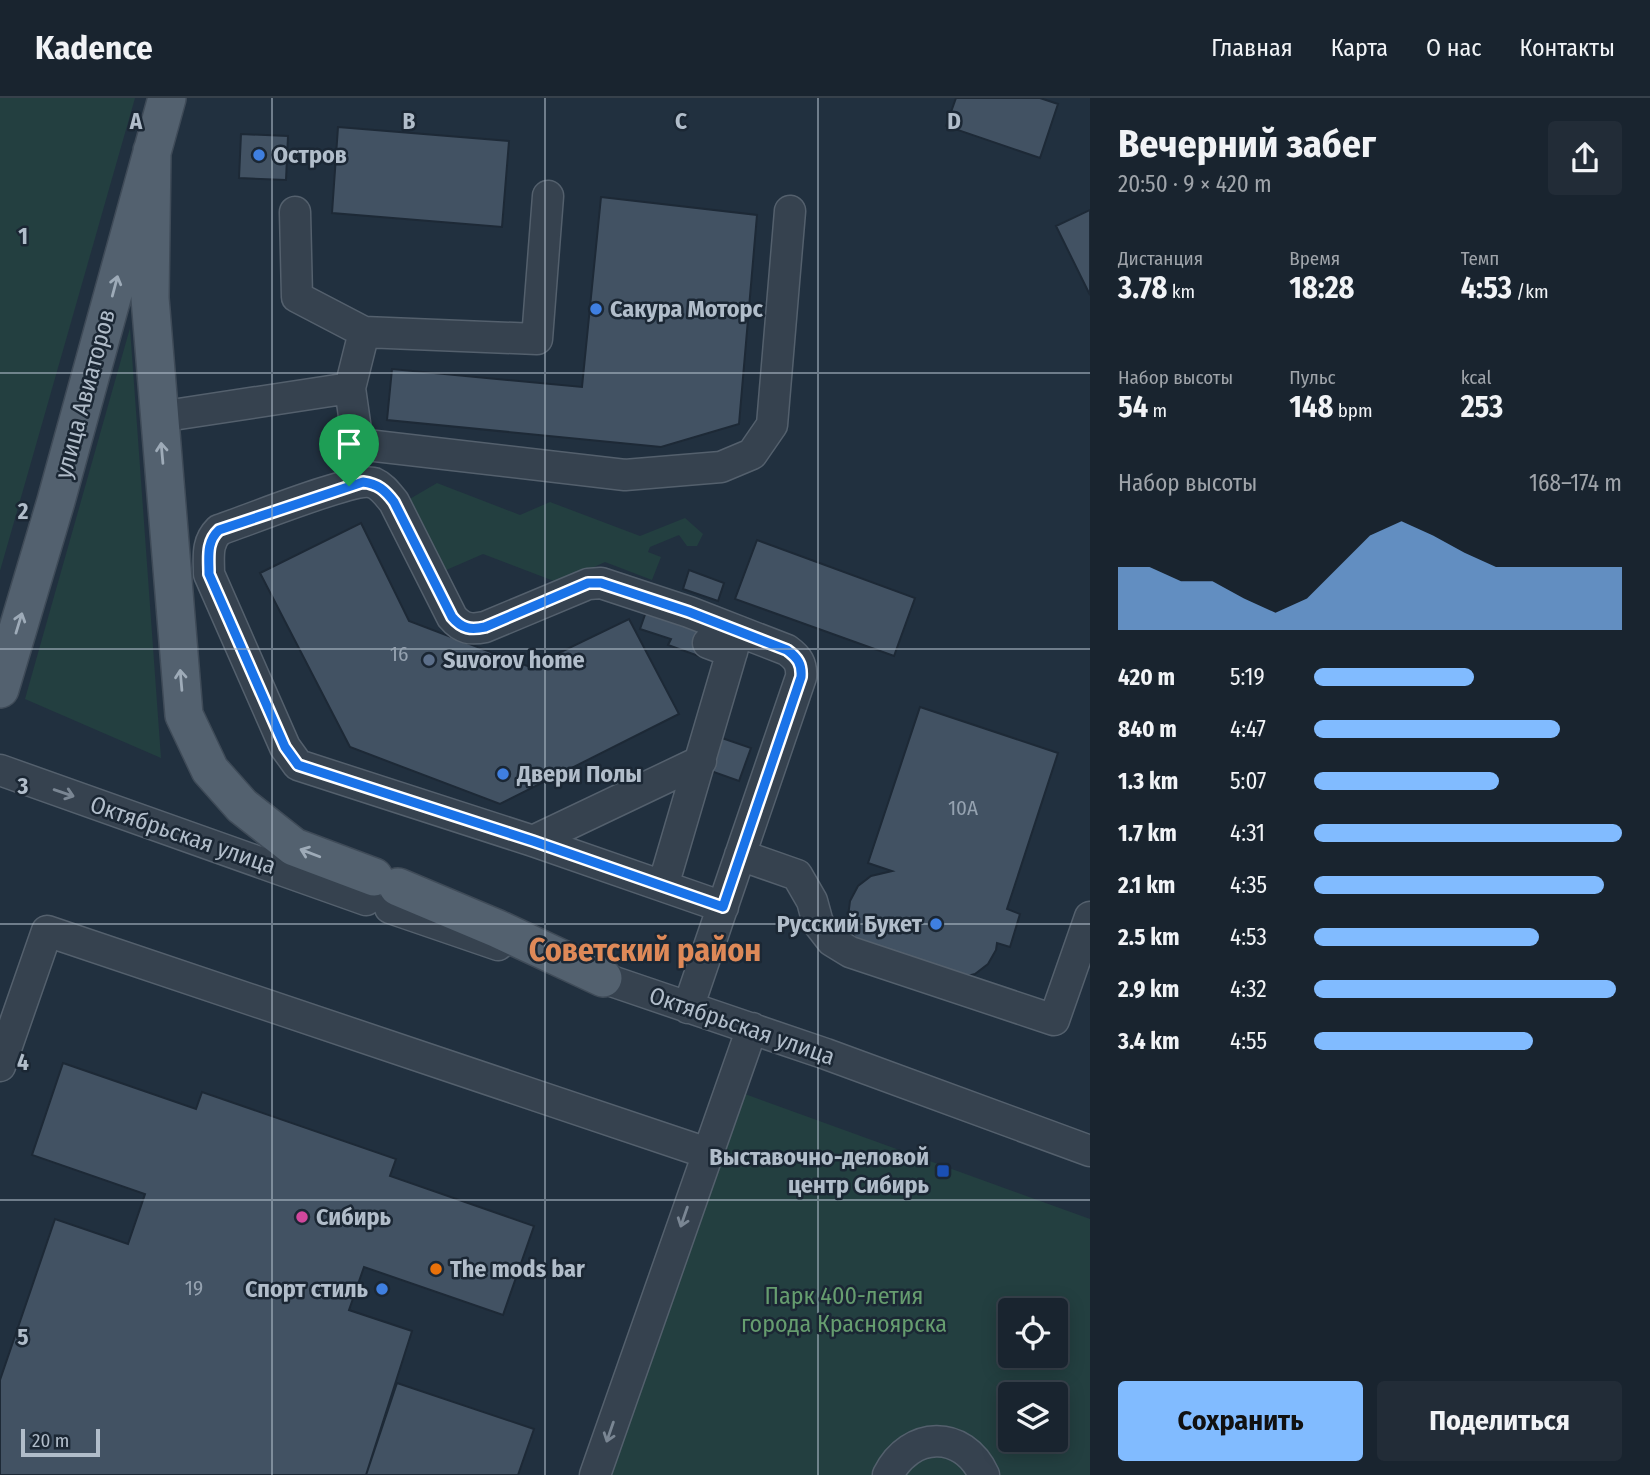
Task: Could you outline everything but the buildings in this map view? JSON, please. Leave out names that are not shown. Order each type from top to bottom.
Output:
[{"type":"main road","name":"улица Авиаторов","points":[[0,689],[56,501],[167,98]]},
{"type":"main road","points":[[152,151],[150,298],[184,715],[192,737],[210,770],[242,806],[294,846],[382,893],[603,978]]},
{"type":"street","points":[[295,212],[297,297],[364,332],[537,339],[548,197]]},
{"type":"street","points":[[364,332],[350,388],[358,444],[625,475],[721,467],[752,454],[772,425],[790,211]]},
{"type":"street","points":[[159,417],[350,388]]},
{"type":"street","points":[[688,1008],[723,907],[740,855],[797,690],[802,668],[797,657],[787,650],[726,642],[601,583],[588,583],[485,627],[471,630],[458,624],[452,617],[394,502],[374,483],[363,482],[313,497],[219,530],[211,537],[209,574],[285,747],[298,765],[533,841],[723,907]]},
{"type":"street","points":[[663,886],[701,761],[726,642]]},
{"type":"street","points":[[533,841],[701,761]]},
{"type":"street","name":"Октябрьская улица","points":[[0,770],[382,893]]},
{"type":"street","points":[[740,855],[797,875],[812,901],[818,923],[832,941],[850,952],[1054,1020],[1090,917]]},
{"type":"street","points":[[0,1066],[47,931],[707,1153]]},
{"type":"street","name":"Октябрьская улица","points":[[603,978],[752,1028],[1090,1151]]},
{"type":"street","points":[[595,1475],[752,1028]]},
{"type":"street","points":[[888,1475],[905,1451],[920,1443],[937,1441],[968,1451],[984,1475]]},
{"type":"green space","points":[[0,98],[135,98],[0,571]]},
{"type":"green space","points":[[130,328],[161,758],[25,699]]},
{"type":"green space","points":[[437,483],[520,515],[550,502],[640,536],[685,518],[703,534],[697,546],[687,546],[679,535],[650,547],[648,552],[661,557],[652,580],[605,562],[559,583],[483,554],[444,571],[408,500]]},
{"type":"green space","name":"Парк 400-летия города Красноярска","points":[[745,1094],[1090,1219],[1090,1475],[611,1475]]},
{"type":"place","name":"Остров","points":[[259,155]]},
{"type":"place","name":"Сакура Моторс","points":[[596,309]]},
{"type":"place","name":"Suvorov home","points":[[429,660]]},
{"type":"place","name":"Двери Полы","points":[[503,774]]},
{"type":"place","name":"Русский Букет","points":[[936,924]]},
{"type":"place","name":"Выставочно-деловой центр Сибирь","points":[[943,1171]]},
{"type":"place","name":"Сибирь","points":[[302,1217]]},
{"type":"place","name":"The mods bar","points":[[436,1269]]},
{"type":"place","name":"Спорт стиль","points":[[382,1289]]},
{"type":"district","name":"Советский район","points":[[645,950]]},
{"type":"route","points":[[363,482],[374,483],[384,490],[394,502],[452,617],[458,624],[471,630],[485,627],[588,583],[601,583],[689,612],[787,650],[797,657],[802,668],[801,677],[723,907],[533,841],[298,765],[285,747],[209,574],[209,547],[211,537],[219,530],[349,486],[363,482]]}]
